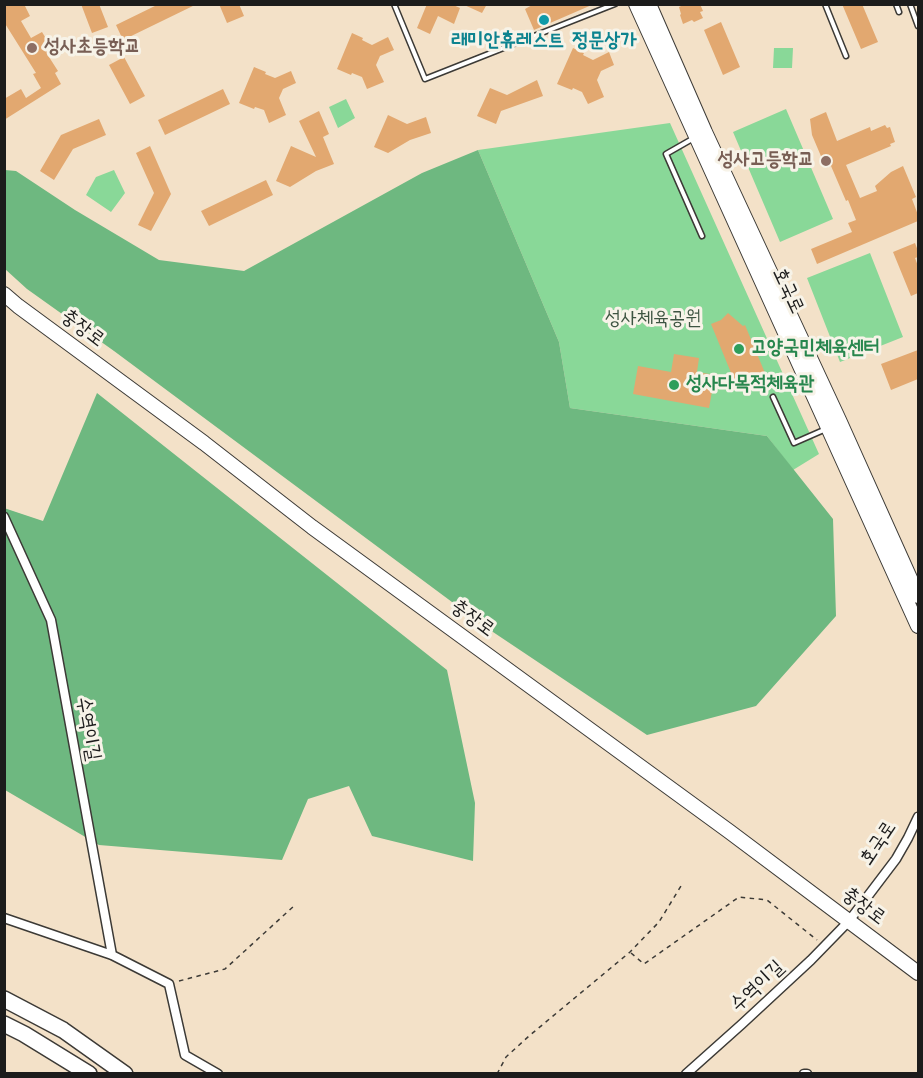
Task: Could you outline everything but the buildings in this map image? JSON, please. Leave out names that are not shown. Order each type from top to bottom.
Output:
[{"type":"highway","points":[[4,999],[63,1030],[120,1070],[135,1074]]},
{"type":"highway","points":[[4,1024],[89,1074]]},
{"type":"main road","name":"호국로","points":[[636,4],[700,135],[834,424],[918,596]]},
{"type":"main road","name":"호국로","points":[[649,4],[700,135]]},
{"type":"main road","name":"충장로","points":[[4,294],[204,443],[312,527],[730,832],[918,973]]},
{"type":"main road","name":"호국로","points":[[834,424],[918,626]]},
{"type":"street","name":"수역이길","points":[[4,517],[51,620],[112,955]]},
{"type":"street","name":"호국로","points":[[849,921],[896,859],[918,817]]},
{"type":"street","points":[[4,918],[112,955],[169,984],[185,1055],[218,1074]]},
{"type":"street","name":"수역이길","points":[[686,1074],[742,1024],[849,921]]},
{"type":"lane","points":[[394,4],[425,79],[615,4]]},
{"type":"lane","points":[[825,4],[846,56]]},
{"type":"lane","points":[[896,4],[899,12]]},
{"type":"lane","points":[[910,4],[918,26]]},
{"type":"lane","points":[[700,135],[666,154],[702,236]]},
{"type":"lane","points":[[773,397],[794,443],[834,424]]},
{"type":"path","points":[[496,1074],[506,1057],[521,1043],[630,952],[659,922],[681,886]]},
{"type":"path","points":[[630,952],[644,964],[739,897],[767,900],[825,946]]},
{"type":"path","points":[[169,984],[225,969],[295,905]]},
{"type":"green space","points":[[774,48],[793,48],[792,68],[773,68]]},
{"type":"green space","points":[[346,99],[355,118],[338,128],[329,107]]},
{"type":"green space","points":[[786,109],[833,219],[780,242],[733,132]]},
{"type":"green space","name":"성사체육공원","points":[[670,123],[819,454],[793,470],[767,436],[570,408],[559,342],[478,150]]},
{"type":"green space","points":[[478,150],[559,342],[570,408],[767,436],[833,519],[836,616],[756,706],[647,735],[487,628],[27,289],[5,269],[5,170],[16,171],[75,210],[159,260],[244,271],[422,173]]},
{"type":"green space","points":[[114,170],[125,193],[111,212],[86,195],[96,177]]},
{"type":"green space","points":[[870,253],[903,337],[840,362],[807,278]]},
{"type":"green space","points":[[97,393],[447,670],[475,803],[473,861],[372,836],[349,786],[308,799],[282,860],[99,845],[5,790],[4,508],[43,521]]},
{"type":"place","name":"래미안휴레스트 정문상가","points":[[544,20]]},
{"type":"place","name":"성사초등학교","points":[[32,48]]},
{"type":"place","name":"성사고등학교","points":[[826,161]]},
{"type":"place","name":"고양국민체육센터","points":[[739,349]]},
{"type":"place","name":"성사다목적체육관","points":[[674,385]]}]
